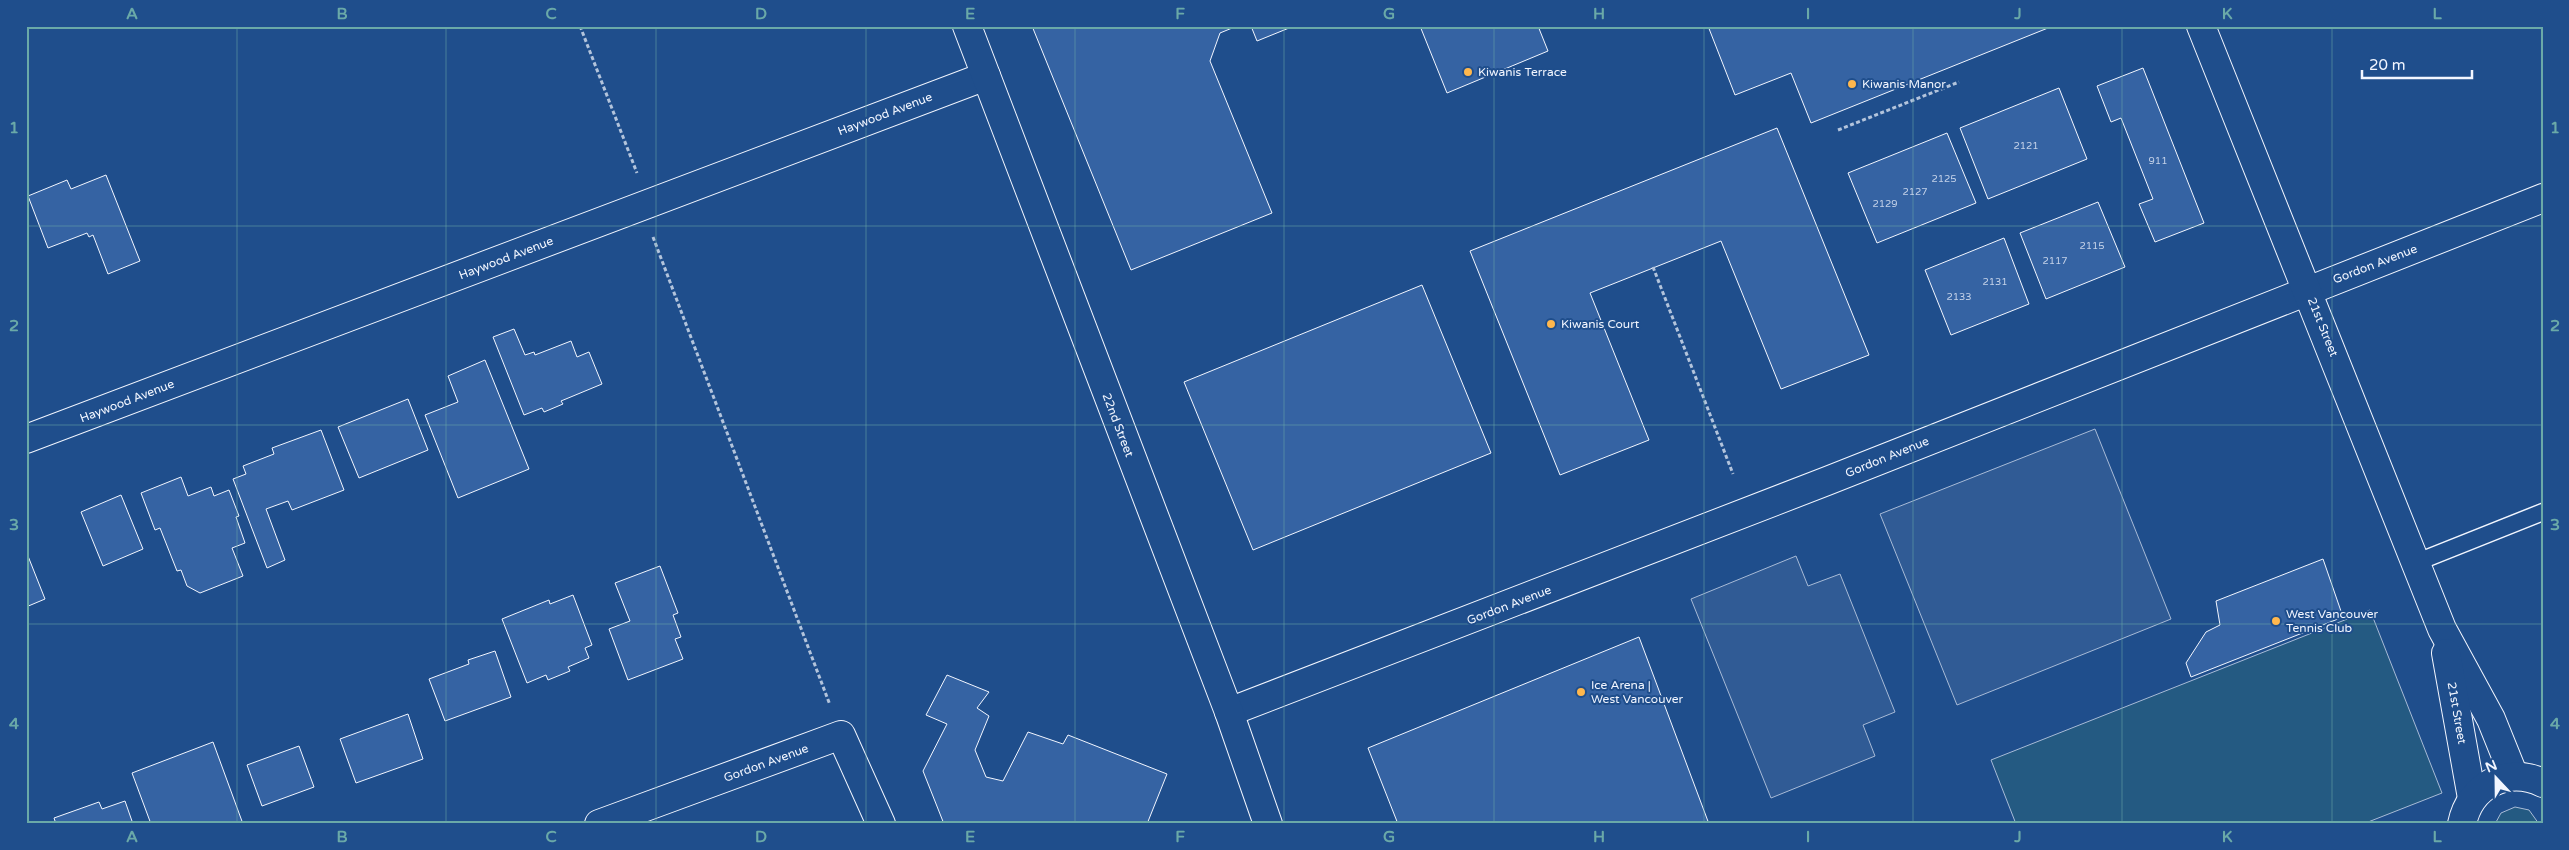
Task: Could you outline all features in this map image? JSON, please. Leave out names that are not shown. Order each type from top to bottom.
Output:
[{"type":"street","name":"22nd Street","points":[[967,26],[1229,712],[1268,824]]},
{"type":"street","name":"21st Street","points":[[2201,26],[2442,629],[2490,719],[2514,776]]},
{"type":"street","name":"Haywood Avenue","points":[[26,439],[986,76]]},
{"type":"street","name":"Gordon Avenue","points":[[1229,712],[1827,481],[2543,198]]},
{"type":"street","name":"21st Street","points":[[2442,629],[2472,798]]},
{"type":"street","name":"Gordon Avenue","points":[[599,824],[842,735]]},
{"type":"street","points":[[842,735],[881,824]]},
{"type":"street","points":[[2462,824],[2465,812],[2472,798],[2484,786],[2498,779],[2514,776],[2531,777],[2543,782]]},
{"type":"lane","points":[[2415,563],[2543,512]]},
{"type":"path","points":[[580,26],[648,204],[653,239],[842,735]]},
{"type":"path","points":[[1838,130],[1959,82]]},
{"type":"path","points":[[1653,268],[1733,474]]},
{"type":"shaded area","points":[[2095,429],[2171,619],[1957,705],[1880,514]]},
{"type":"shaded area","points":[[1796,556],[1808,586],[1840,574],[1895,712],[1863,725],[1875,756],[1771,798],[1691,599]]},
{"type":"shaded area","points":[[2370,610],[2442,793],[2363,824],[2016,824],[1991,760]]},
{"type":"shaded area","points":[[2515,807],[2529,810],[2539,824],[2495,824],[2501,813]]},
{"type":"building","points":[[1032,26],[1237,26],[1220,33],[1210,61],[1272,213],[1131,270]]},
{"type":"building","points":[[1251,26],[1294,26],[1257,41]]},
{"type":"building","name":"Kiwanis Terrace","points":[[1420,26],[1538,26],[1548,51],[1447,93]]},
{"type":"building","name":"Kiwanis Manor","points":[[1708,26],[2053,26],[1811,123],[1791,73],[1735,95]]},
{"type":"building","points":[[2143,68],[2204,223],[2155,242],[2139,204],[2153,199],[2121,118],[2111,122],[2097,86]]},
{"type":"building","points":[[2059,88],[2087,159],[1988,199],[1960,128]]},
{"type":"building","name":"Kiwanis Court","points":[[1777,128],[1869,355],[1781,389],[1721,241],[1590,293],[1649,440],[1560,475],[1470,251]]},
{"type":"building","points":[[1947,133],[1976,203],[1877,243],[1848,173]]},
{"type":"building","points":[[106,175],[140,261],[108,274],[93,235],[89,237],[87,233],[48,248],[28,196],[67,180],[71,189]]},
{"type":"building","points":[[2098,202],[2125,267],[2046,299],[2020,233]]},
{"type":"building","points":[[2004,238],[2029,304],[1951,335],[1925,270]]},
{"type":"building","points":[[1422,285],[1491,453],[1253,550],[1184,382]]},
{"type":"building","points":[[514,329],[525,355],[534,352],[535,355],[571,341],[577,357],[589,352],[602,384],[561,401],[563,404],[544,412],[542,408],[524,415],[493,337]]},
{"type":"building","points":[[485,360],[529,469],[458,498],[425,415],[458,402],[448,376]]},
{"type":"building","points":[[408,399],[428,450],[359,478],[338,427]]},
{"type":"building","points":[[321,430],[344,490],[292,510],[288,501],[266,509],[285,560],[267,568],[233,479],[246,474],[243,466],[274,454],[272,448]]},
{"type":"building","points":[[181,477],[188,496],[211,487],[214,496],[229,490],[239,516],[236,517],[245,543],[232,548],[243,576],[200,593],[187,586],[181,570],[177,571],[160,528],[155,530],[141,493]]},
{"type":"building","points":[[121,495],[143,549],[103,566],[81,512]]},
{"type":"building","points":[[26,551],[45,599],[26,607]]},
{"type":"building","name":"West Vancouver Tennis Club","points":[[2323,559],[2343,617],[2191,677],[2186,663],[2206,632],[2220,625],[2216,601]]},
{"type":"building","points":[[660,566],[678,613],[673,615],[681,637],[675,639],[683,659],[628,680],[609,629],[630,621],[615,583]]},
{"type":"building","points":[[573,595],[592,645],[585,648],[589,658],[568,667],[570,671],[548,680],[546,675],[527,683],[502,619],[549,600],[550,604]]},
{"type":"building","name":"Ice Arena | West Vancouver","points":[[1639,637],[1709,824],[1398,824],[1368,748]]},
{"type":"building","points":[[495,651],[511,697],[445,721],[429,679],[469,664],[468,660]]},
{"type":"building","points":[[947,675],[989,692],[977,708],[989,716],[975,750],[986,777],[1003,781],[1028,732],[1063,744],[1068,735],[1167,774],[1147,824],[944,824],[923,771],[947,724],[926,715]]},
{"type":"building","points":[[408,714],[423,759],[356,783],[340,739]]},
{"type":"building","points":[[213,742],[243,824],[151,824],[132,773]]},
{"type":"building","points":[[299,746],[314,787],[262,806],[247,765]]},
{"type":"building","points":[[125,801],[133,824],[56,824],[54,818],[99,802],[102,809]]},
{"type":"place","name":"Kiwanis Terrace","points":[[1468,72]]},
{"type":"place","name":"Kiwanis Manor","points":[[1852,84]]},
{"type":"place","name":"Kiwanis Court","points":[[1551,324]]},
{"type":"place","name":"West Vancouver Tennis Club","points":[[2276,621]]},
{"type":"place","name":"Ice Arena | West Vancouver","points":[[1581,692]]}]
